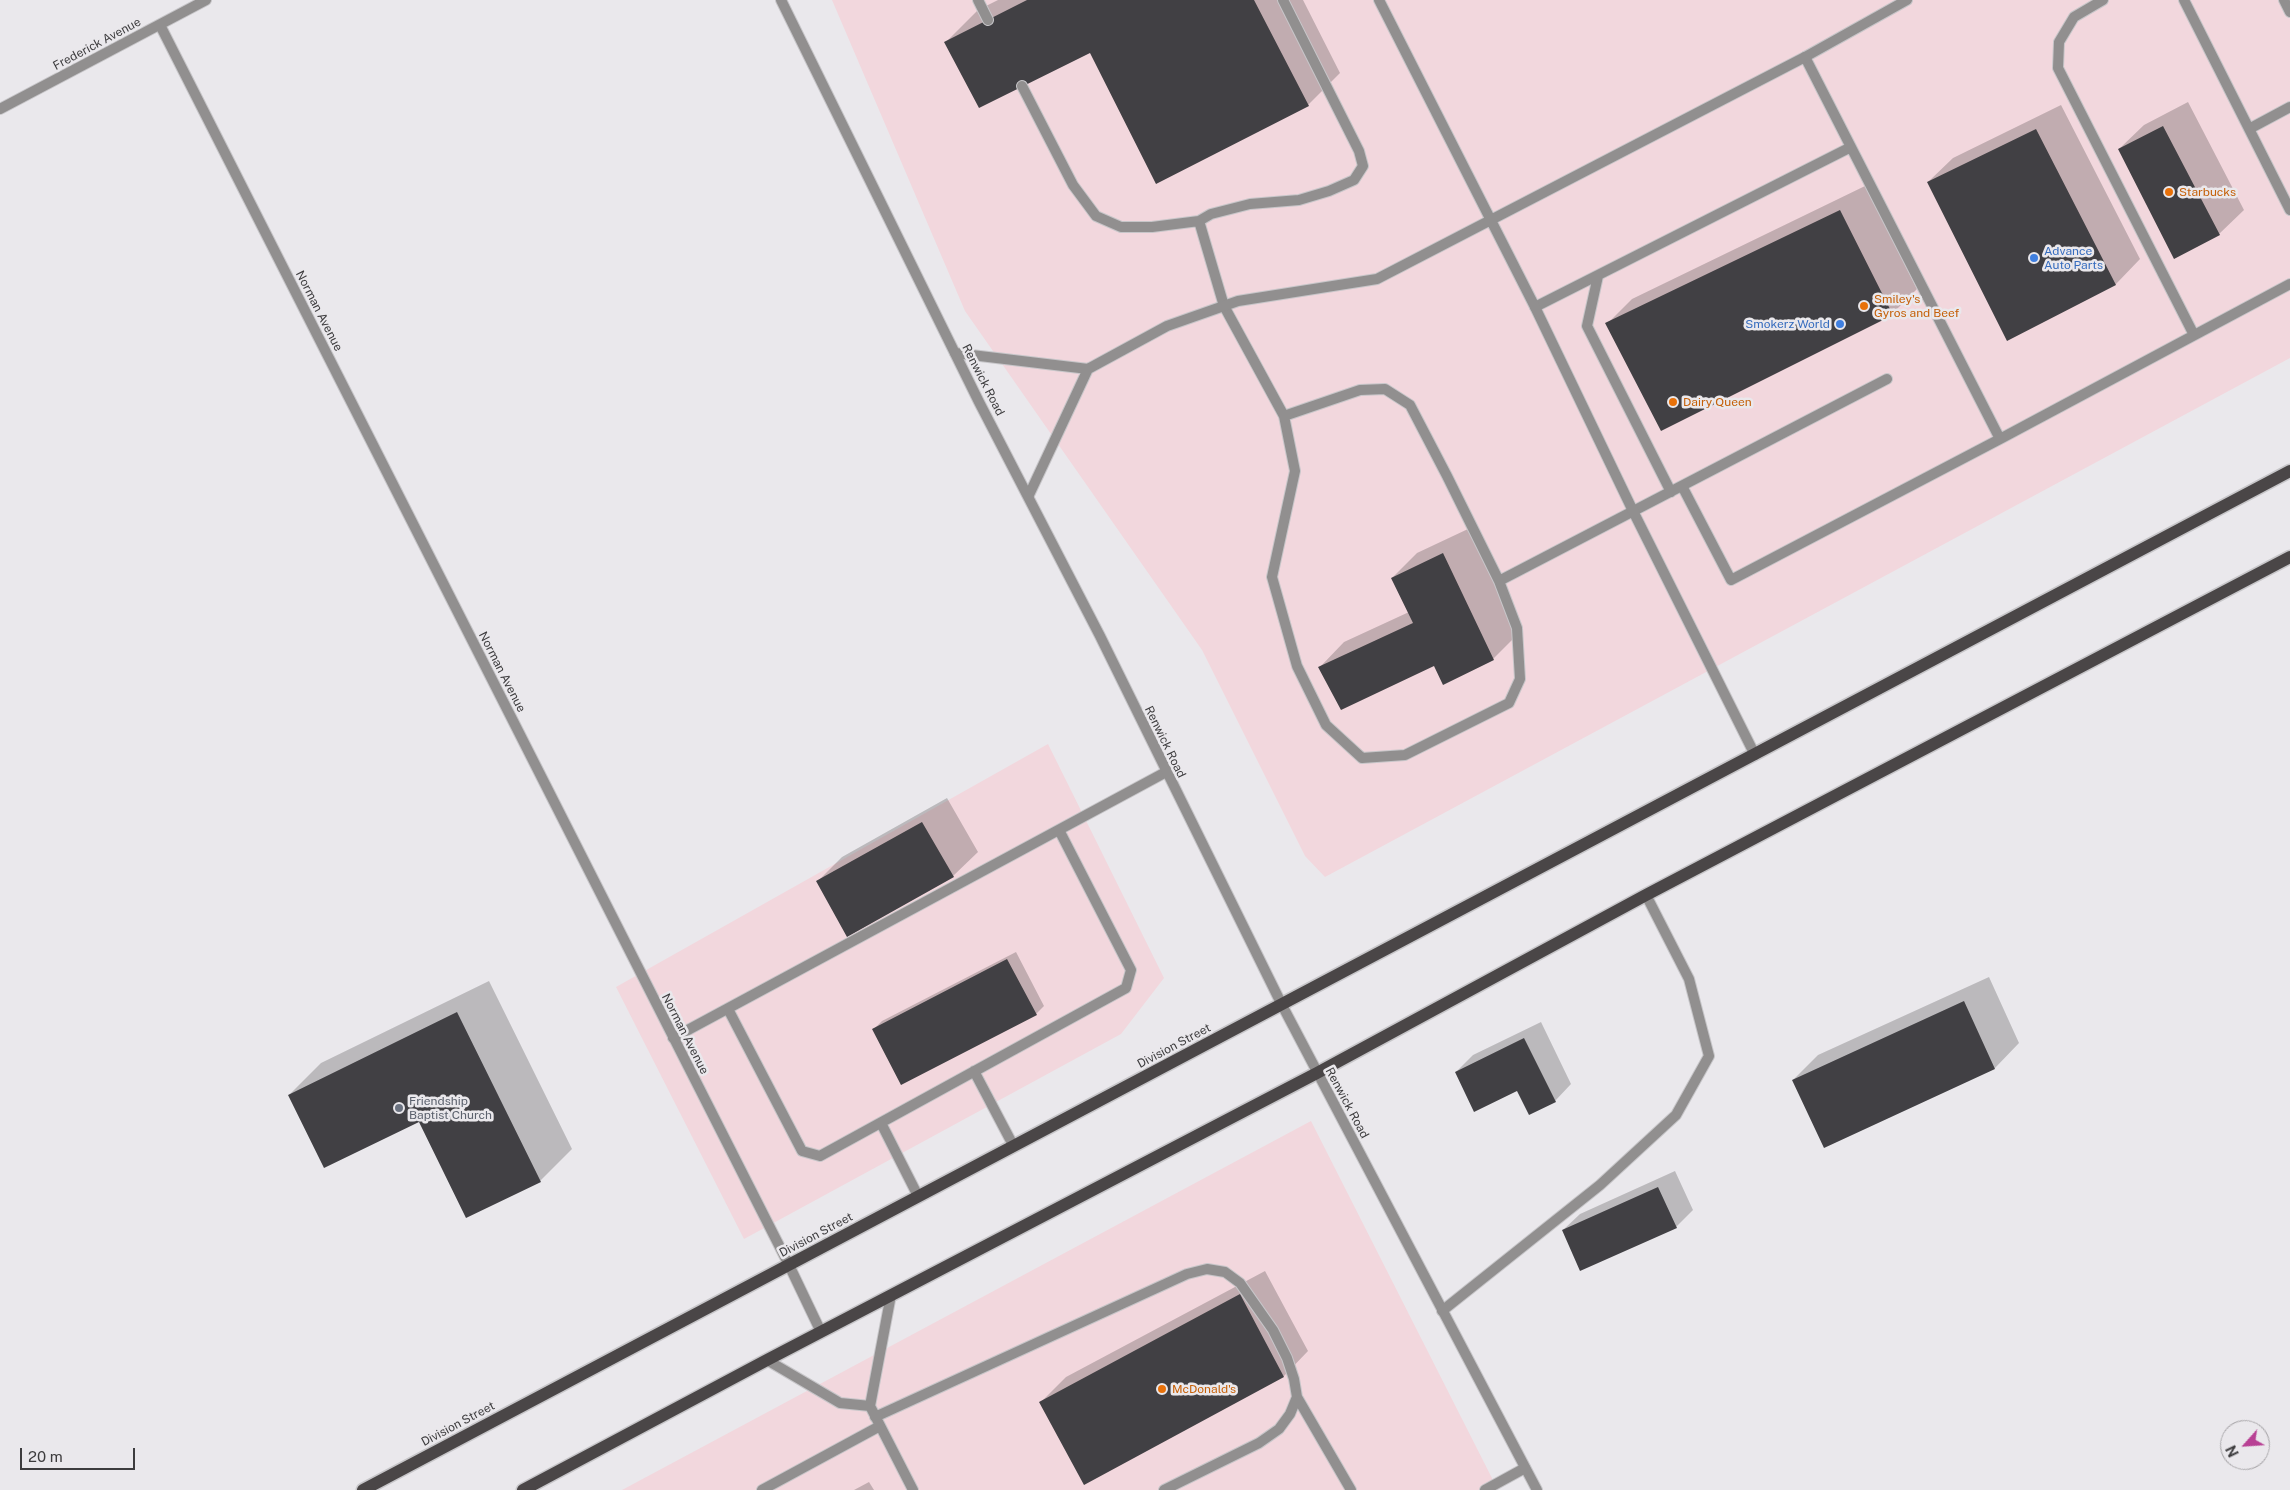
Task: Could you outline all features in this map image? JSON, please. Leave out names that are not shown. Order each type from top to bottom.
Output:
[{"type":"main road","name":"Division Street","points":[[363,1490],[2290,471]]},
{"type":"main road","points":[[523,1490],[767,1360],[1317,1073],[1646,895],[2290,556]]},
{"type":"street","name":"Frederick Avenue","points":[[0,109],[206,0]]},
{"type":"street","name":"Renwick Road","points":[[781,0],[955,353],[1029,495],[1282,1005],[1537,1490]]},
{"type":"street","points":[[978,0],[988,20]]},
{"type":"street","points":[[1022,86],[1073,185],[1096,216],[1121,227],[1152,228],[1199,221],[1211,214],[1250,204],[1299,200],[1329,192],[1354,180],[1363,166],[1359,151],[1283,0]]},
{"type":"street","points":[[1379,0],[1535,307],[1633,512],[1755,755]]},
{"type":"street","points":[[955,353],[1088,369],[1167,326],[1238,301],[1377,279],[1804,57],[1908,0]]},
{"type":"street","points":[[2103,0],[2074,17],[2059,42],[2058,68],[2194,335]]},
{"type":"street","points":[[2184,0],[2290,210]]},
{"type":"street","points":[[2284,0],[2290,12]]},
{"type":"street","name":"Norman Avenue","points":[[160,25],[822,1332]]},
{"type":"street","points":[[1804,57],[2000,439]]},
{"type":"street","points":[[2249,129],[2290,107]]},
{"type":"street","points":[[1535,307],[1850,147]]},
{"type":"street","points":[[1199,221],[1224,306],[1284,416],[1295,471],[1272,576],[1297,666],[1326,725],[1362,758],[1405,755],[1509,703],[1520,679],[1517,628],[1499,581],[1430,441],[1410,406],[1385,389],[1360,390],[1284,416]]},
{"type":"street","points":[[1598,276],[1587,326],[1671,492]]},
{"type":"street","points":[[1682,486],[1731,580],[2290,284]]},
{"type":"street","points":[[1029,495],[1088,369]]},
{"type":"street","points":[[1499,581],[1887,379]]},
{"type":"street","points":[[673,1038],[1166,772]]},
{"type":"street","points":[[728,1009],[802,1151],[820,1156],[1126,988],[1131,970],[1059,830]]},
{"type":"street","points":[[1442,1311],[1600,1185],[1676,1115],[1709,1056],[1688,979],[1646,895]]},
{"type":"street","points":[[974,1071],[1013,1146]]},
{"type":"street","points":[[880,1123],[918,1196]]},
{"type":"street","points":[[762,1490],[878,1421],[1178,1278],[1207,1269],[1225,1272],[1240,1283],[1255,1301],[1287,1358],[1294,1378],[1297,1397],[1351,1490]]},
{"type":"street","points":[[891,1295],[870,1406],[913,1490]]},
{"type":"street","points":[[767,1360],[840,1403],[870,1406]]},
{"type":"street","points":[[1164,1490],[1259,1442],[1279,1429],[1290,1414],[1297,1397]]},
{"type":"street","points":[[1485,1490],[1525,1468]]},
{"type":"shaded area","points":[[832,0],[2290,0],[2290,358],[1325,877],[1305,856],[1202,650],[965,311]]},
{"type":"shaded area","points":[[1048,744],[1164,978],[1121,1034],[744,1239],[616,987]]},
{"type":"shaded area","points":[[1311,1121],[1498,1490],[622,1490]]},
{"type":"building","points":[[1027,0],[1254,0],[1309,106],[1156,184],[1090,53],[979,108],[944,42]]},
{"type":"building","name":"Starbucks","points":[[2163,126],[2220,235],[2174,259],[2118,149]]},
{"type":"building","points":[[2036,129],[2116,285],[2007,341],[1927,182]]},
{"type":"building","points":[[1840,210],[1893,315],[1661,431],[1605,323]]},
{"type":"building","points":[[1443,553],[1494,660],[1443,685],[1434,666],[1341,710],[1318,667],[1413,623],[1391,578]]},
{"type":"building","points":[[922,822],[954,877],[847,937],[816,881]]},
{"type":"building","points":[[1007,959],[1037,1015],[901,1085],[872,1029]]},
{"type":"building","points":[[1964,1001],[1995,1069],[1824,1148],[1792,1080]]},
{"type":"building","name":"Friendship Baptist Church","points":[[457,1012],[541,1182],[466,1218],[419,1122],[324,1168],[288,1095]]},
{"type":"building","points":[[1524,1038],[1556,1102],[1529,1115],[1517,1091],[1474,1112],[1455,1072]]},
{"type":"building","points":[[1658,1187],[1677,1228],[1580,1271],[1562,1230]]},
{"type":"building","name":"McDonald's","points":[[1240,1294],[1284,1377],[1084,1485],[1039,1402]]},
{"type":"place","name":"Starbucks","points":[[2169,192]]},
{"type":"place","name":"Advance Auto Parts","points":[[2034,258]]},
{"type":"place","name":"Smiley's Gyros and Beef","points":[[1864,306]]},
{"type":"place","name":"Smokerz World","points":[[1840,324]]},
{"type":"place","name":"Dairy Queen","points":[[1673,402]]},
{"type":"place","name":"Friendship Baptist Church","points":[[399,1108]]},
{"type":"place","name":"McDonald's","points":[[1162,1389]]}]
